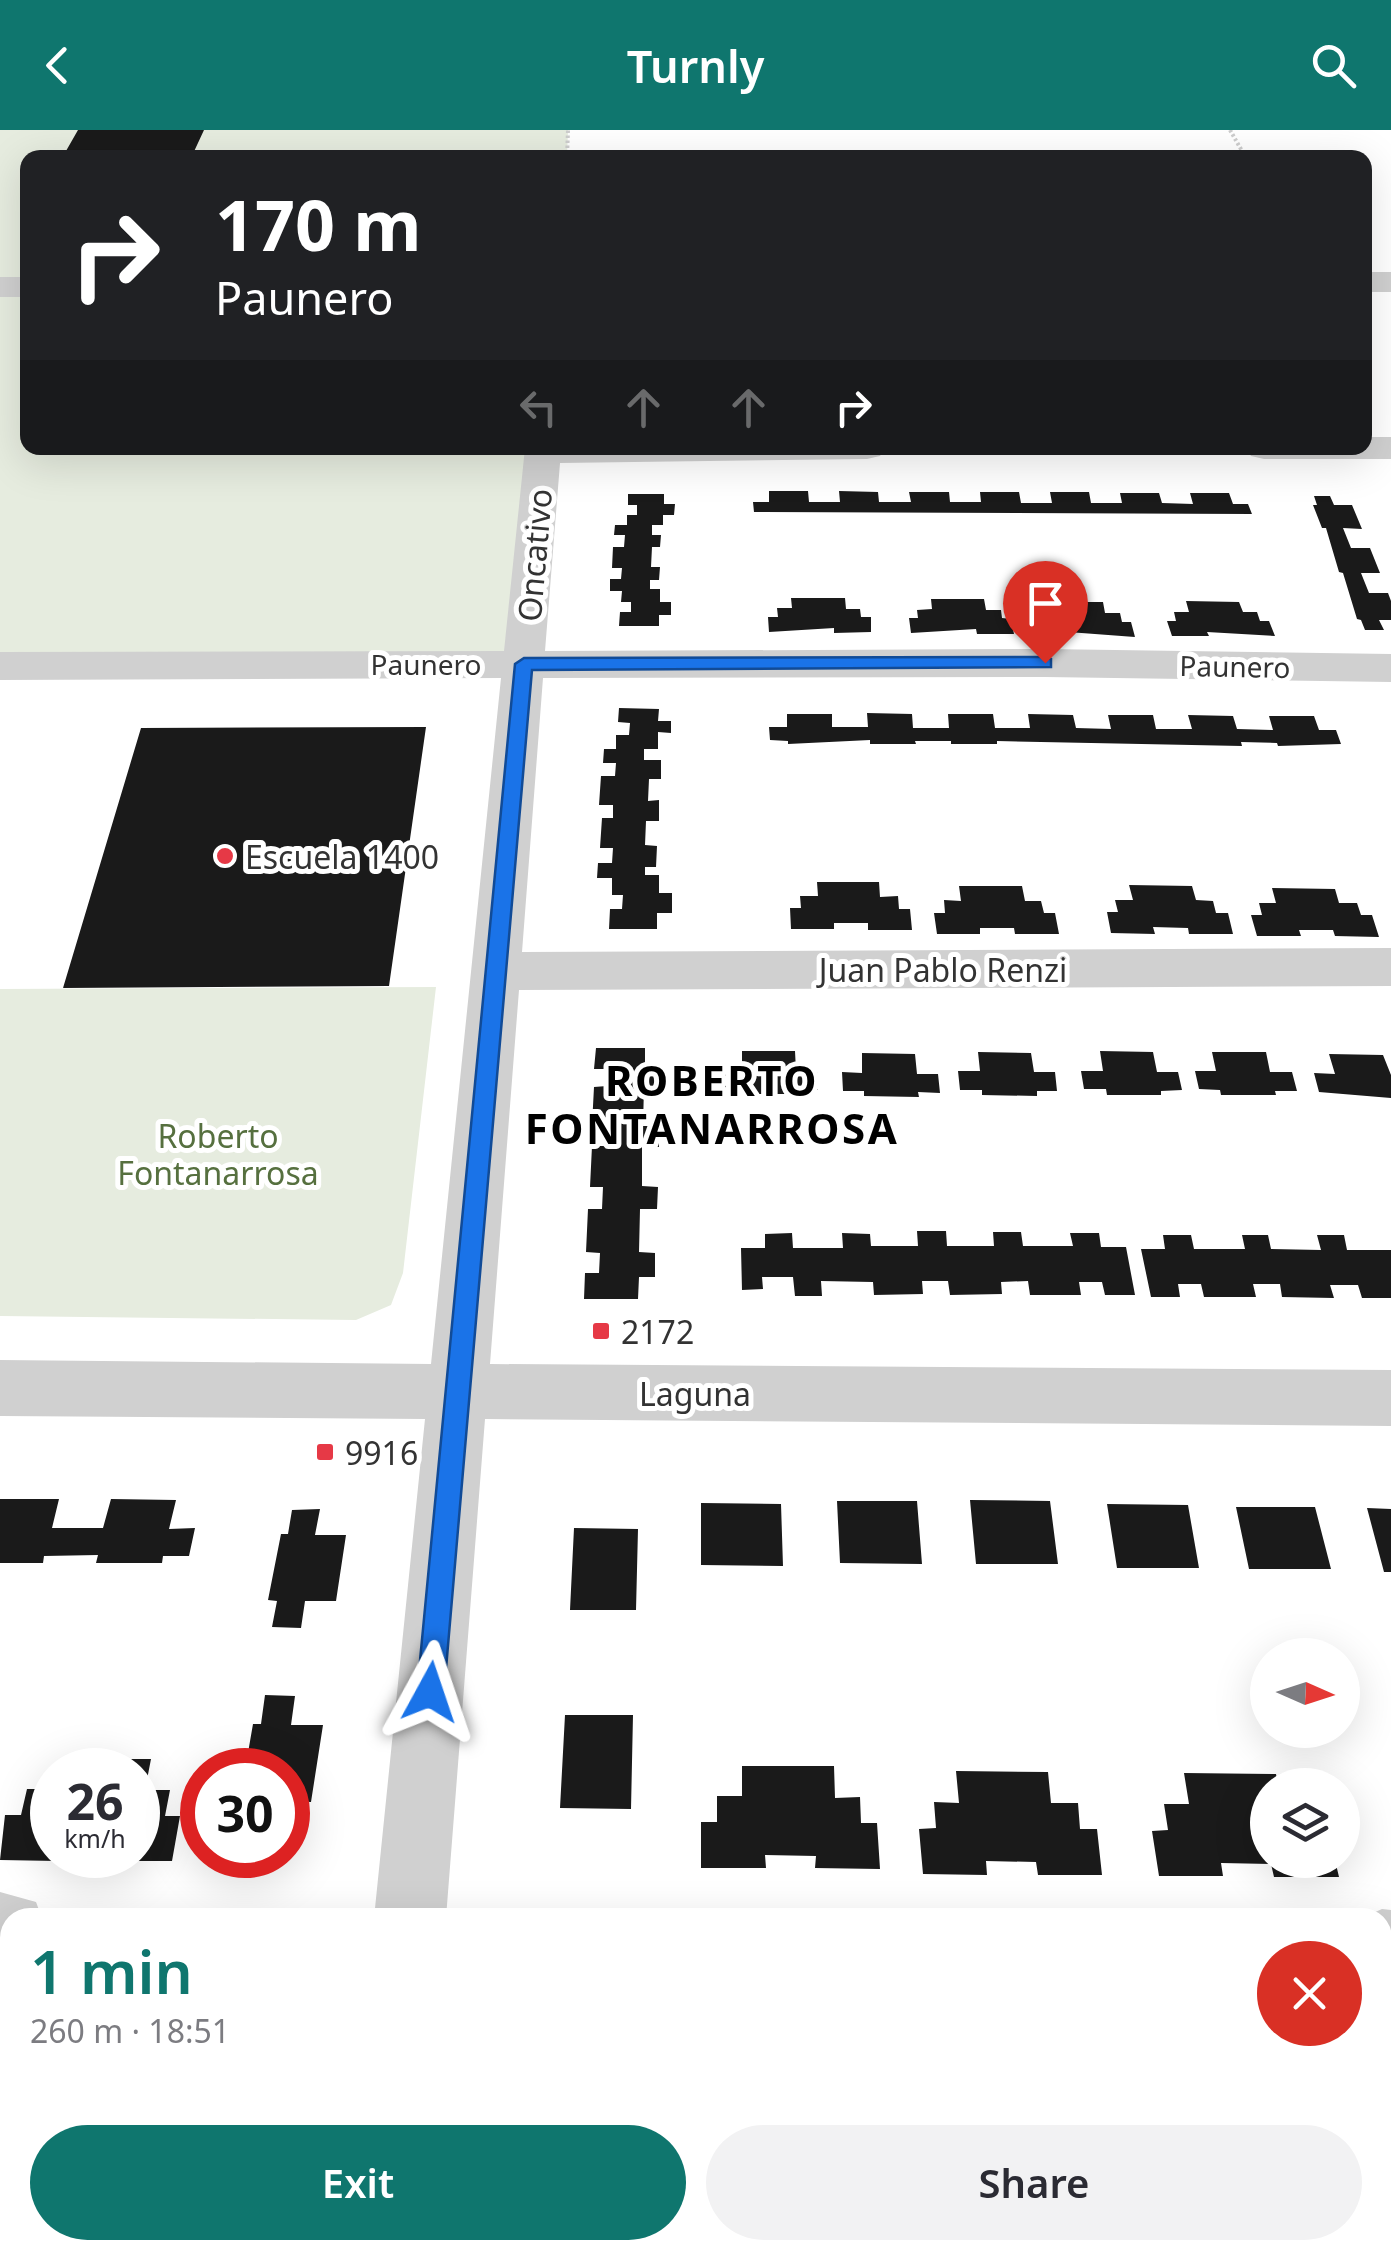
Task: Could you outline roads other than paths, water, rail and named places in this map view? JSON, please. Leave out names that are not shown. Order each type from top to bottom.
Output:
[{"type":"street","points":[[1372,424],[1388,455]]},
{"type":"street","name":"Oncativo","points":[[411,1908],[543,455]]},
{"type":"street","name":"Paunero","points":[[0,666],[1045,663],[1391,668]]},
{"type":"street","name":"Juan Pablo Renzi","points":[[496,971],[1391,966]]},
{"type":"street","name":"Laguna","points":[[0,1388],[1391,1398]]},
{"type":"place","name":"Escuela 1400","points":[[225,856]]},
{"type":"place","name":"2172","points":[[601,1331]]},
{"type":"place","name":"9916","points":[[325,1452]]},
{"type":"district","name":"ROBERTO FONTANARROSA","points":[[712,1103]]},
{"type":"park label","name":"Roberto Fontanarrosa","points":[[218,1154]]}]
